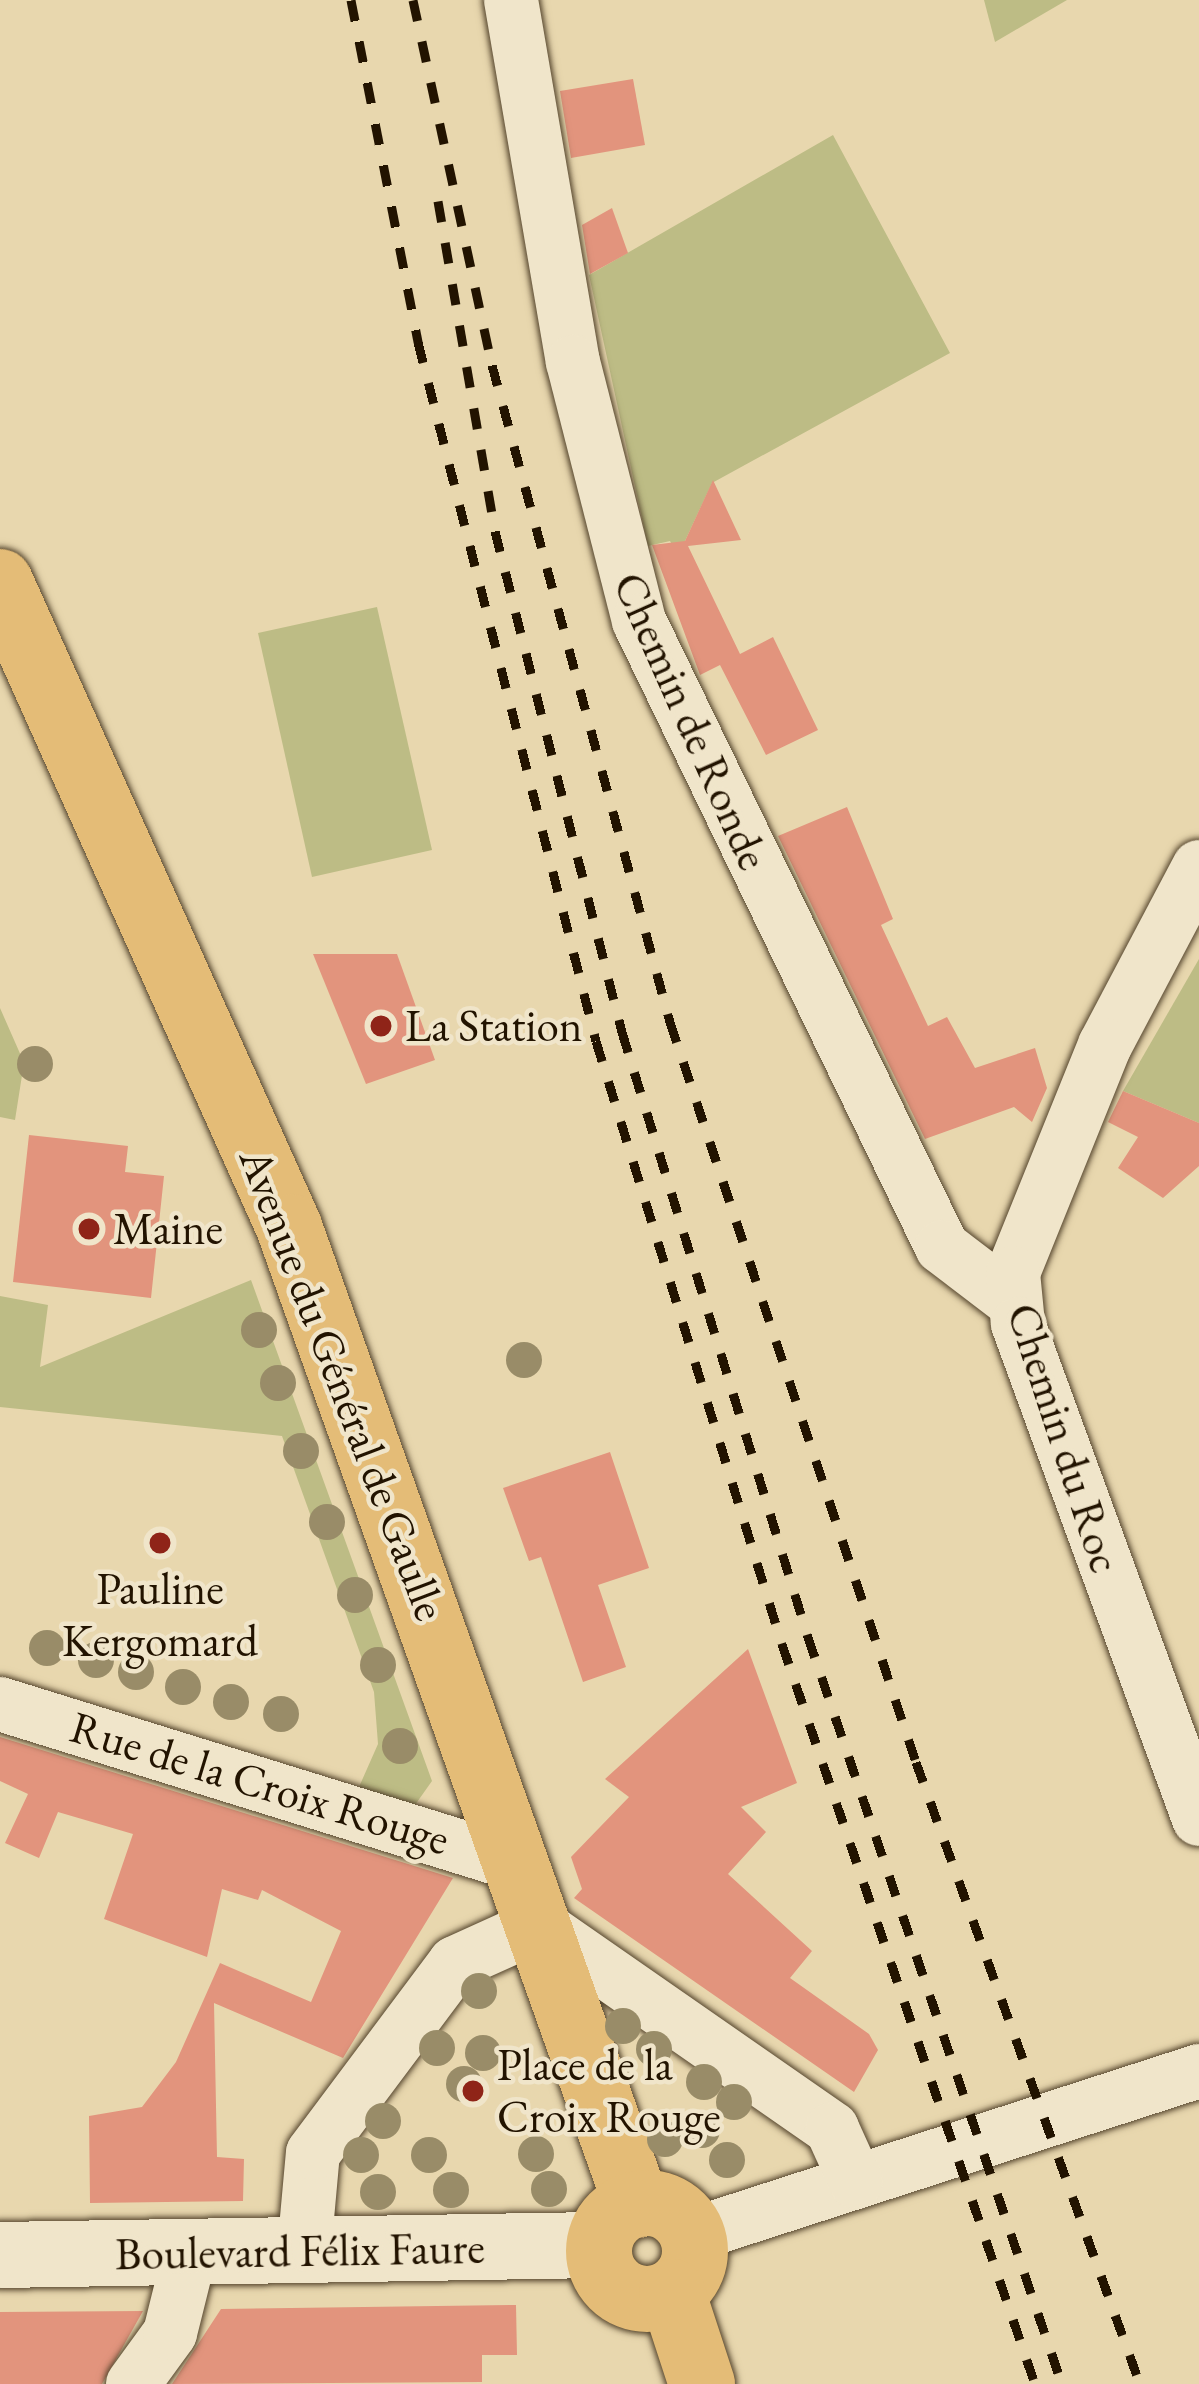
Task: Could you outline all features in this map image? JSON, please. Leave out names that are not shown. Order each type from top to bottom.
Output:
[{"type":"main road","name":"Avenue du Général de Gaulle","points":[[0,582],[289,1227],[702,2384]]},
{"type":"main road","name":"Boulevard Félix Faure","points":[[0,2255],[650,2244]]},
{"type":"street","name":"Chemin de Ronde","points":[[511,0],[573,362],[639,621],[942,1247],[1014,1302]]},
{"type":"street","name":"Chemin du Roc","points":[[1199,867],[1129,995],[1036,1206],[1014,1302],[1199,1820]]},
{"type":"street","name":"Rue de la Croix Rouge","points":[[0,1704],[529,1895]]},
{"type":"street","points":[[304,2251],[314,2153],[455,1963],[529,1895],[832,2129],[856,2182]]},
{"type":"street","points":[[650,2244],[1199,2071]]},
{"type":"street","points":[[133,2384],[170,2333],[190,2253]]},
{"type":"shaded area","points":[[984,0],[1067,0],[995,42]]},
{"type":"shaded area","points":[[833,135],[950,353],[712,483],[678,556],[670,541],[648,546],[589,275]]},
{"type":"shaded area","points":[[377,607],[432,850],[312,877],[258,633]]},
{"type":"shaded area","points":[[1199,959],[1199,1123],[1123,1091]]},
{"type":"shaded area","points":[[0,1008],[22,1058],[40,1052],[48,1070],[23,1069],[15,1120],[0,1117]]},
{"type":"shaded area","points":[[251,1280],[432,1781],[415,1805],[359,1787],[378,1744],[374,1692],[282,1436],[0,1407],[0,1296],[48,1305],[40,1367]]},
{"type":"building","points":[[633,79],[645,145],[571,158],[560,91]]},
{"type":"building","points":[[612,208],[628,253],[590,274],[582,225]]},
{"type":"building","points":[[713,480],[741,540],[688,546],[740,654],[773,637],[818,730],[766,755],[720,665],[700,675],[652,545],[685,541]]},
{"type":"building","points":[[847,807],[893,919],[881,925],[928,1026],[947,1017],[975,1068],[1035,1048],[1047,1088],[1032,1122],[1014,1107],[925,1139],[778,836]]},
{"type":"building","points":[[313,954],[397,954],[435,1060],[366,1084]]},
{"type":"building","points":[[1123,1091],[1199,1123],[1199,1166],[1163,1198],[1118,1168],[1138,1137],[1108,1122]]},
{"type":"building","name":"Maine","points":[[29,1135],[128,1146],[125,1172],[164,1176],[151,1298],[13,1282]]},
{"type":"building","points":[[610,1452],[649,1568],[598,1585],[626,1667],[583,1682],[541,1557],[529,1561],[503,1488]]},
{"type":"building","points":[[748,1649],[797,1783],[741,1807],[766,1832],[728,1874],[812,1951],[790,1978],[869,2034],[878,2050],[854,2092],[574,1898],[582,1889],[571,1857],[629,1797],[605,1779]]},
{"type":"building","points":[[0,1737],[453,1878],[343,2058],[214,2003],[217,2157],[244,2159],[243,2201],[90,2203],[89,2116],[142,2107],[176,2062],[220,1963],[311,2002],[341,1931],[262,1890],[258,1900],[222,1889],[207,1957],[104,1919],[133,1834],[58,1812],[39,1858],[5,1843],[28,1794],[0,1781]]},
{"type":"building","points":[[516,2305],[517,2355],[482,2355],[482,2382],[172,2384],[221,2309]]},
{"type":"building","points":[[143,2311],[102,2384],[0,2384],[0,2312]]},
{"type":"railway","points":[[351,0],[418,342],[596,1041],[782,1644],[1035,2384]]},
{"type":"railway","points":[[413,0],[492,365],[670,1022],[916,1762],[1140,2384]]},
{"type":"railway","points":[[438,201],[495,531],[622,1032],[808,1637],[1062,2384]]},
{"type":"place","name":"La Station","points":[[381,1026]]},
{"type":"place","name":"Maine","points":[[89,1229]]},
{"type":"place","name":"Pauline Kergomard","points":[[160,1543]]},
{"type":"place","name":"Place de la Croix Rouge","points":[[473,2091]]}]
